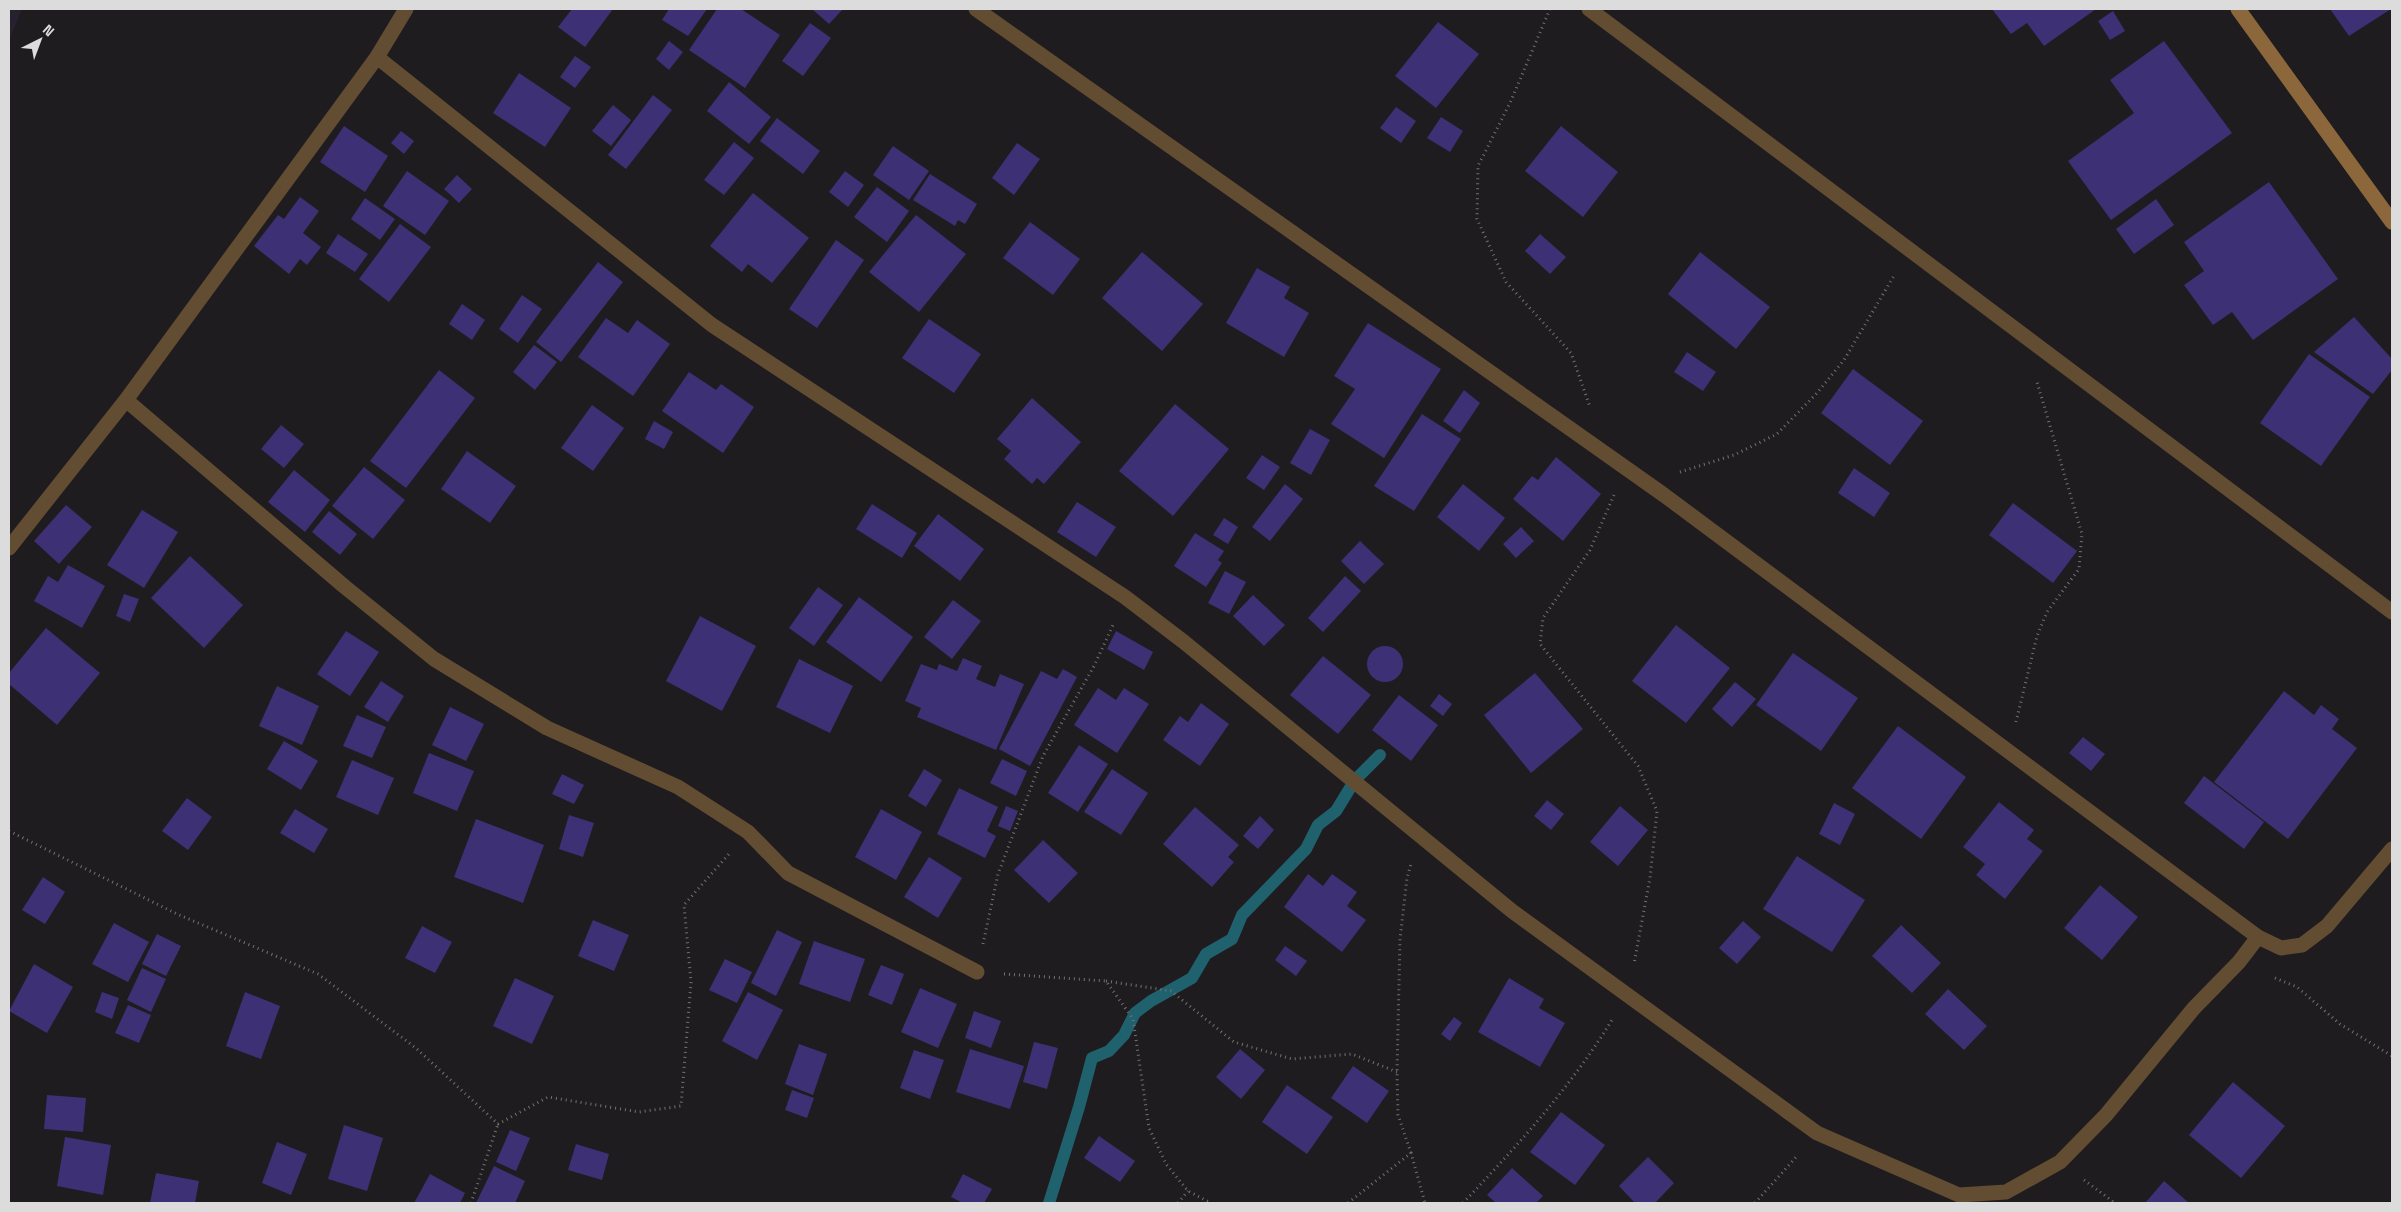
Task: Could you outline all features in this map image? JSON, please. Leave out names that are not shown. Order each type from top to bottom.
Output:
[{"type":"main road","points":[[2238,9],[2392,222]]},
{"type":"street","points":[[9,548],[126,400],[377,58],[406,9]]},
{"type":"street","points":[[976,9],[1664,495],[2258,937],[2280,948],[2302,945],[2327,926],[2392,849]]},
{"type":"street","points":[[1589,9],[2392,612]]},
{"type":"street","points":[[377,58],[712,325],[1125,597],[1184,642],[1520,917],[1575,959],[1628,994],[1817,1133],[1959,1195],[2006,1192],[2060,1162],[2106,1115],[2194,1008],[2239,962],[2258,937]]},
{"type":"street","points":[[126,400],[345,587],[434,659],[546,728],[678,787],[748,832],[788,873],[977,972]]},
{"type":"path","points":[[1550,9],[1510,103],[1478,166],[1477,219],[1506,282],[1571,353],[1593,416]]},
{"type":"path","points":[[1664,495],[1681,471],[1734,455],[1777,434],[1844,360],[1910,249]]},
{"type":"path","points":[[2008,752],[2037,636],[2047,612],[2079,569],[2082,534],[2036,382]]},
{"type":"path","points":[[1463,1203],[1518,1145],[1561,1094],[1587,1061],[1628,994],[1650,878],[1657,810],[1638,766],[1540,644],[1543,618],[1590,550],[1626,468]]},
{"type":"path","points":[[1125,597],[1094,666],[1043,756],[998,874],[977,972],[1106,981],[1171,992],[1234,1042],[1292,1059],[1352,1054],[1397,1072]]},
{"type":"path","points":[[9,831],[177,914],[318,974],[417,1049],[498,1124]]},
{"type":"path","points":[[471,1203],[498,1124],[548,1097],[640,1112],[681,1106],[691,982],[684,905],[748,832]]},
{"type":"path","points":[[1420,836],[1407,878],[1400,939],[1397,1072],[1398,1115],[1425,1203]]},
{"type":"path","points":[[2239,962],[2297,987],[2340,1024],[2392,1056]]},
{"type":"path","points":[[1106,981],[1133,1019],[1149,1128],[1166,1164],[1188,1191],[1211,1203]]},
{"type":"path","points":[[1755,1203],[1817,1133]]},
{"type":"path","points":[[1348,1203],[1411,1153]]},
{"type":"path","points":[[2060,1162],[2115,1203]]},
{"type":"path","points":[[1178,1203],[1188,1191]]},
{"type":"shaded area","points":[[9,9],[22,9],[9,41]]},
{"type":"building","points":[[572,9],[613,9],[585,47],[558,27]]},
{"type":"building","points":[[669,9],[707,9],[688,36],[662,20]]},
{"type":"building","points":[[717,9],[741,9],[780,35],[745,88],[689,50]]},
{"type":"building","points":[[812,9],[843,9],[829,24]]},
{"type":"building","points":[[1992,9],[2096,9],[2044,46],[2027,23],[2011,34]]},
{"type":"building","points":[[2330,9],[2391,9],[2349,36]]},
{"type":"building","points":[[2113,11],[2125,31],[2110,40],[2098,21]]},
{"type":"building","points":[[1438,22],[1479,54],[1436,108],[1395,76]]},
{"type":"building","points":[[810,23],[831,38],[803,76],[782,61]]},
{"type":"building","points":[[669,41],[683,52],[669,70],[656,59]]},
{"type":"building","points":[[2164,41],[2232,133],[2111,220],[2068,161],[2134,113],[2110,80]]},
{"type":"building","points":[[575,56],[591,67],[575,88],[560,77]]},
{"type":"building","points":[[519,73],[571,108],[545,147],[493,113]]},
{"type":"building","points":[[729,82],[771,117],[749,144],[707,111]]},
{"type":"building","points":[[653,95],[672,110],[626,169],[608,155]]},
{"type":"building","points":[[613,105],[631,120],[611,146],[592,131]]},
{"type":"building","points":[[1396,107],[1416,121],[1401,143],[1380,128]]},
{"type":"building","points":[[1441,117],[1463,131],[1450,152],[1427,138]]},
{"type":"building","points":[[777,118],[820,151],[803,174],[760,141]]},
{"type":"building","points":[[344,126],[388,156],[365,192],[320,162]]},
{"type":"building","points":[[1561,126],[1618,172],[1583,217],[1525,171]]},
{"type":"building","points":[[401,131],[414,141],[404,154],[391,143]]},
{"type":"building","points":[[734,142],[754,158],[724,195],[704,180]]},
{"type":"building","points":[[1017,143],[1040,159],[1014,195],[992,178]]},
{"type":"building","points":[[893,146],[929,171],[909,200],[873,175]]},
{"type":"building","points":[[407,171],[449,201],[425,235],[383,206]]},
{"type":"building","points":[[845,171],[864,185],[848,207],[829,192]]},
{"type":"building","points":[[930,174],[977,204],[965,224],[958,220],[955,226],[913,200]]},
{"type":"building","points":[[457,175],[472,189],[459,203],[444,189]]},
{"type":"building","points":[[2269,182],[2338,279],[2253,340],[2232,312],[2213,325],[2184,285],[2204,271],[2184,242]]},
{"type":"building","points":[[877,187],[909,211],[887,242],[854,217]]},
{"type":"building","points":[[753,193],[809,238],[772,283],[748,264],[742,272],[710,246]]},
{"type":"building","points":[[300,197],[319,211],[303,233],[321,247],[307,265],[300,259],[289,274],[254,246],[278,215],[284,219]]},
{"type":"building","points":[[365,198],[395,219],[380,240],[351,219]]},
{"type":"building","points":[[2156,199],[2174,225],[2134,254],[2116,229]]},
{"type":"building","points":[[916,215],[966,254],[919,312],[869,272]]},
{"type":"building","points":[[1030,222],[1080,259],[1053,295],[1003,258]]},
{"type":"building","points":[[400,224],[431,247],[389,302],[359,279]]},
{"type":"building","points":[[338,234],[368,254],[355,272],[326,253]]},
{"type":"building","points":[[1540,234],[1566,257],[1550,274],[1525,251]]},
{"type":"building","points":[[836,240],[864,260],[817,328],[789,309]]},
{"type":"building","points":[[1142,252],[1203,304],[1162,351],[1102,298]]},
{"type":"building","points":[[1700,252],[1770,307],[1736,349],[1668,294]]},
{"type":"building","points":[[598,262],[623,282],[561,362],[536,342]]},
{"type":"building","points":[[1257,268],[1290,287],[1284,298],[1309,313],[1284,357],[1226,323]]},
{"type":"building","points":[[522,295],[542,309],[518,343],[499,329]]},
{"type":"building","points":[[462,304],[485,320],[472,340],[449,324]]},
{"type":"building","points":[[2354,317],[2392,359],[2392,370],[2373,394],[2314,352]]},
{"type":"building","points":[[606,318],[628,333],[637,320],[670,344],[633,396],[578,357]]},
{"type":"building","points":[[929,319],[981,354],[954,393],[902,358]]},
{"type":"building","points":[[1368,323],[1441,369],[1384,458],[1331,424],[1355,389],[1334,376]]},
{"type":"building","points":[[534,345],[557,362],[535,390],[513,372]]},
{"type":"building","points":[[1687,352],[1716,372],[1703,391],[1674,372]]},
{"type":"building","points":[[2309,354],[2370,397],[2321,466],[2260,423]]},
{"type":"building","points":[[1853,369],[1923,421],[1890,465],[1821,413]]},
{"type":"building","points":[[439,370],[475,398],[406,488],[370,461]]},
{"type":"building","points":[[689,372],[716,390],[721,384],[754,407],[723,453],[662,411]]},
{"type":"building","points":[[1464,390],[1480,403],[1460,433],[1443,421]]},
{"type":"building","points":[[1032,398],[1081,442],[1044,484],[1037,478],[1032,484],[1004,459],[1011,451],[997,439]]},
{"type":"building","points":[[1175,404],[1229,449],[1173,516],[1119,471]]},
{"type":"building","points":[[592,405],[624,428],[593,471],[561,448]]},
{"type":"building","points":[[1422,414],[1461,439],[1414,511],[1374,486]]},
{"type":"building","points":[[654,421],[673,432],[664,449],[645,439]]},
{"type":"building","points":[[281,425],[304,444],[284,468],[261,449]]},
{"type":"building","points":[[1310,429],[1330,440],[1311,475],[1290,463]]},
{"type":"building","points":[[467,451],[516,486],[490,523],[441,489]]},
{"type":"building","points":[[1262,455],[1280,467],[1264,490],[1246,478]]},
{"type":"building","points":[[1556,457],[1601,494],[1563,541],[1513,499],[1532,476],[1538,480]]},
{"type":"building","points":[[364,467],[405,500],[373,539],[332,506]]},
{"type":"building","points":[[1854,468],[1890,493],[1874,517],[1838,493]]},
{"type":"building","points":[[294,470],[330,500],[305,532],[268,502]]},
{"type":"building","points":[[1285,484],[1303,499],[1270,541],[1252,527]]},
{"type":"building","points":[[1463,484],[1505,518],[1479,551],[1437,517]]},
{"type":"building","points":[[1077,502],[1116,527],[1096,557],[1057,532]]},
{"type":"building","points":[[2013,503],[2077,551],[2053,583],[1989,535]]},
{"type":"building","points":[[872,504],[917,533],[902,558],[856,529]]},
{"type":"building","points":[[66,505],[92,527],[59,564],[34,541]]},
{"type":"building","points":[[142,510],[178,532],[144,588],[107,565]]},
{"type":"building","points":[[329,511],[357,534],[340,555],[312,532]]},
{"type":"building","points":[[938,514],[984,549],[960,581],[914,546]]},
{"type":"building","points":[[1224,518],[1238,527],[1228,544],[1213,535]]},
{"type":"building","points":[[1521,527],[1534,541],[1516,558],[1503,544]]},
{"type":"building","points":[[1195,533],[1224,551],[1218,560],[1222,563],[1206,587],[1174,566]]},
{"type":"building","points":[[1360,541],[1384,564],[1364,584],[1341,561]]},
{"type":"building","points":[[190,556],[243,605],[204,648],[151,598]]},
{"type":"building","points":[[68,565],[105,586],[82,628],[34,601],[48,576],[58,582]]},
{"type":"building","points":[[1225,571],[1246,582],[1229,614],[1208,603]]},
{"type":"building","points":[[1345,576],[1361,591],[1323,632],[1308,618]]},
{"type":"building","points":[[818,587],[843,605],[814,646],[789,628]]},
{"type":"building","points":[[124,594],[139,599],[130,622],[116,616]]},
{"type":"building","points":[[1253,595],[1285,625],[1264,646],[1233,616]]},
{"type":"building","points":[[859,597],[913,637],[881,682],[826,642]]},
{"type":"building","points":[[953,600],[981,621],[952,659],[924,637]]},
{"type":"building","points":[[700,616],[756,646],[722,711],[666,681]]},
{"type":"building","points":[[1676,625],[1730,668],[1686,723],[1632,681]]},
{"type":"building","points":[[46,628],[100,673],[57,725],[9,684],[9,673]]},
{"type":"building","points":[[346,631],[379,652],[350,696],[317,674]]},
{"type":"building","points":[[1116,631],[1153,652],[1144,670],[1107,649]]},
{"type":"building","points":[[1385,646],[1398,651],[1403,664],[1398,677],[1385,682],[1372,677],[1367,664],[1372,651]]},
{"type":"building","points":[[1793,653],[1858,698],[1821,751],[1756,705]]},
{"type":"building","points":[[1323,656],[1371,695],[1338,734],[1290,695]]},
{"type":"building","points":[[963,658],[982,666],[976,679],[995,687],[1000,674],[1024,684],[996,750],[917,717],[921,708],[905,701],[921,664],[937,670],[939,664],[957,671]]},
{"type":"building","points":[[799,659],[853,686],[830,733],[776,707]]},
{"type":"building","points":[[1063,669],[1077,677],[1030,766],[999,749],[1041,671],[1057,679]]},
{"type":"building","points":[[1535,673],[1583,729],[1531,773],[1484,715]]},
{"type":"building","points":[[381,681],[404,696],[388,722],[364,707]]},
{"type":"building","points":[[1735,682],[1756,699],[1732,727],[1712,709]]},
{"type":"building","points":[[277,686],[319,706],[302,745],[259,726]]},
{"type":"building","points":[[1098,688],[1116,700],[1124,688],[1149,704],[1117,753],[1074,725]]},
{"type":"building","points":[[2284,691],[2314,715],[2321,705],[2339,719],[2332,729],[2357,748],[2288,839],[2214,782]]},
{"type":"building","points":[[1439,694],[1452,704],[1443,716],[1430,706]]},
{"type":"building","points":[[1399,695],[1438,725],[1411,761],[1372,730]]},
{"type":"building","points":[[1201,703],[1229,724],[1200,766],[1163,740],[1180,716],[1188,722]]},
{"type":"building","points":[[450,707],[484,724],[466,761],[432,745]]},
{"type":"building","points":[[357,715],[386,727],[372,758],[343,746]]},
{"type":"building","points":[[1898,726],[1966,777],[1921,839],[1852,788]]},
{"type":"building","points":[[2083,737],[2105,754],[2091,771],[2069,753]]},
{"type":"building","points":[[284,741],[318,761],[301,790],[267,769]]},
{"type":"building","points":[[1079,745],[1108,764],[1078,812],[1048,793]]},
{"type":"building","points":[[429,753],[474,771],[457,811],[413,793]]},
{"type":"building","points":[[1002,759],[1027,771],[1016,796],[990,783]]},
{"type":"building","points":[[352,760],[394,778],[378,815],[336,797]]},
{"type":"building","points":[[924,769],[942,780],[926,807],[908,796]]},
{"type":"building","points":[[1112,769],[1148,793],[1121,835],[1084,812]]},
{"type":"building","points":[[562,774],[584,785],[574,804],[552,794]]},
{"type":"building","points":[[2204,776],[2264,822],[2244,849],[2184,803]]},
{"type":"building","points":[[959,788],[998,807],[987,831],[996,836],[985,858],[937,834]]},
{"type":"building","points":[[187,798],[212,817],[188,850],[162,831]]},
{"type":"building","points":[[1547,800],[1564,814],[1551,830],[1534,816]]},
{"type":"building","points":[[1999,802],[2034,830],[2027,839],[2043,851],[2005,899],[1976,875],[1985,864],[1963,847]]},
{"type":"building","points":[[1834,803],[1855,814],[1840,845],[1819,834]]},
{"type":"building","points":[[1006,806],[1018,811],[1010,831],[998,826]]},
{"type":"building","points":[[1620,806],[1648,830],[1618,866],[1590,842]]},
{"type":"building","points":[[1195,807],[1239,845],[1228,857],[1234,862],[1212,887],[1163,844]]},
{"type":"building","points":[[295,809],[328,829],[314,853],[280,833]]},
{"type":"building","points":[[881,809],[922,832],[896,880],[855,857]]},
{"type":"building","points":[[569,815],[594,823],[583,857],[559,849]]},
{"type":"building","points":[[1260,816],[1274,830],[1258,849],[1243,836]]},
{"type":"building","points":[[476,819],[544,845],[523,903],[454,877]]},
{"type":"building","points":[[1043,840],[1078,873],[1049,903],[1014,870]]},
{"type":"building","points":[[1797,856],[1865,900],[1832,952],[1763,909]]},
{"type":"building","points":[[929,857],[962,878],[938,918],[904,897]]},
{"type":"building","points":[[1308,874],[1323,886],[1332,874],[1357,892],[1347,906],[1366,920],[1342,952],[1284,907]]},
{"type":"building","points":[[43,877],[65,892],[45,924],[22,910]]},
{"type":"building","points":[[2100,885],[2138,917],[2102,960],[2064,928]]},
{"type":"building","points":[[593,920],[629,935],[614,971],[578,956]]},
{"type":"building","points":[[1743,921],[1761,937],[1737,964],[1719,948]]},
{"type":"building","points":[[114,923],[149,942],[128,982],[92,964]]},
{"type":"building","points":[[1901,925],[1941,963],[1912,993],[1872,956]]},
{"type":"building","points":[[422,926],[452,942],[435,973],[405,958]]},
{"type":"building","points":[[777,930],[802,942],[776,996],[751,983]]},
{"type":"building","points":[[157,934],[181,946],[166,976],[142,964]]},
{"type":"building","points":[[814,941],[865,959],[850,1002],[799,984]]},
{"type":"building","points":[[1285,946],[1307,961],[1296,976],[1275,960]]},
{"type":"building","points":[[725,959],[752,972],[737,1003],[709,990]]},
{"type":"building","points":[[34,964],[73,987],[47,1033],[9,1011]]},
{"type":"building","points":[[881,965],[904,974],[892,1005],[868,995]]},
{"type":"building","points":[[142,968],[166,979],[151,1012],[127,1000]]},
{"type":"building","points":[[515,978],[554,996],[532,1044],[493,1026]]},
{"type":"building","points":[[1509,978],[1544,999],[1539,1008],[1565,1023],[1540,1067],[1478,1032]]},
{"type":"building","points":[[920,988],[957,1004],[938,1048],[901,1032]]},
{"type":"building","points":[[1948,989],[1987,1026],[1964,1050],[1925,1014]]},
{"type":"building","points":[[102,992],[119,998],[112,1019],[95,1012]]},
{"type":"building","points":[[245,992],[280,1006],[261,1059],[226,1046]]},
{"type":"building","points":[[748,992],[783,1010],[757,1060],[722,1041]]},
{"type":"building","points":[[128,1005],[151,1015],[139,1043],[115,1033]]},
{"type":"building","points":[[974,1011],[1001,1021],[991,1048],[965,1038]]},
{"type":"building","points":[[1454,1017],[1462,1023],[1450,1041],[1441,1034]]},
{"type":"building","points":[[1034,1042],[1058,1048],[1047,1089],[1023,1082]]},
{"type":"building","points":[[799,1044],[827,1054],[813,1095],[785,1084]]},
{"type":"building","points":[[970,1049],[1024,1066],[1010,1109],[956,1092]]},
{"type":"building","points":[[1240,1049],[1265,1070],[1241,1099],[1216,1077]]},
{"type":"building","points":[[914,1050],[944,1060],[930,1099],[900,1088]]},
{"type":"building","points":[[1353,1066],[1389,1091],[1367,1123],[1331,1098]]},
{"type":"building","points":[[2233,1082],[2285,1126],[2241,1178],[2189,1135]]},
{"type":"building","points":[[1287,1085],[1333,1117],[1307,1154],[1262,1122]]},
{"type":"building","points":[[792,1090],[814,1098],[807,1118],[785,1110]]},
{"type":"building","points":[[47,1095],[86,1098],[83,1132],[44,1129]]},
{"type":"building","points":[[1561,1112],[1605,1145],[1575,1185],[1530,1152]]},
{"type":"building","points":[[344,1125],[383,1138],[367,1191],[328,1179]]},
{"type":"building","points":[[510,1130],[530,1138],[516,1171],[496,1162]]},
{"type":"building","points":[[1099,1136],[1135,1161],[1120,1182],[1084,1158]]},
{"type":"building","points":[[65,1137],[111,1145],[103,1195],[57,1186]]},
{"type":"building","points":[[277,1142],[307,1154],[291,1195],[262,1183]]},
{"type":"building","points":[[576,1144],[609,1154],[602,1180],[568,1170]]},
{"type":"building","points":[[1648,1157],[1674,1183],[1655,1203],[1635,1203],[1619,1186]]},
{"type":"building","points":[[494,1166],[525,1181],[515,1203],[476,1203]]},
{"type":"building","points":[[1512,1168],[1543,1196],[1536,1203],[1496,1203],[1487,1195]]},
{"type":"building","points":[[156,1173],[199,1181],[195,1203],[150,1203]]},
{"type":"building","points":[[430,1174],[465,1193],[460,1203],[414,1203]]},
{"type":"building","points":[[963,1174],[992,1189],[984,1203],[963,1203],[951,1197]]},
{"type":"building","points":[[2164,1181],[2189,1203],[2146,1202]]},
{"type":"waterway","points":[[1049,1203],[1092,1058],[1109,1051],[1124,1035],[1135,1013],[1151,1001],[1192,978],[1206,954],[1232,939],[1242,915],[1306,849],[1318,825],[1336,811],[1355,780],[1380,755]]}]
